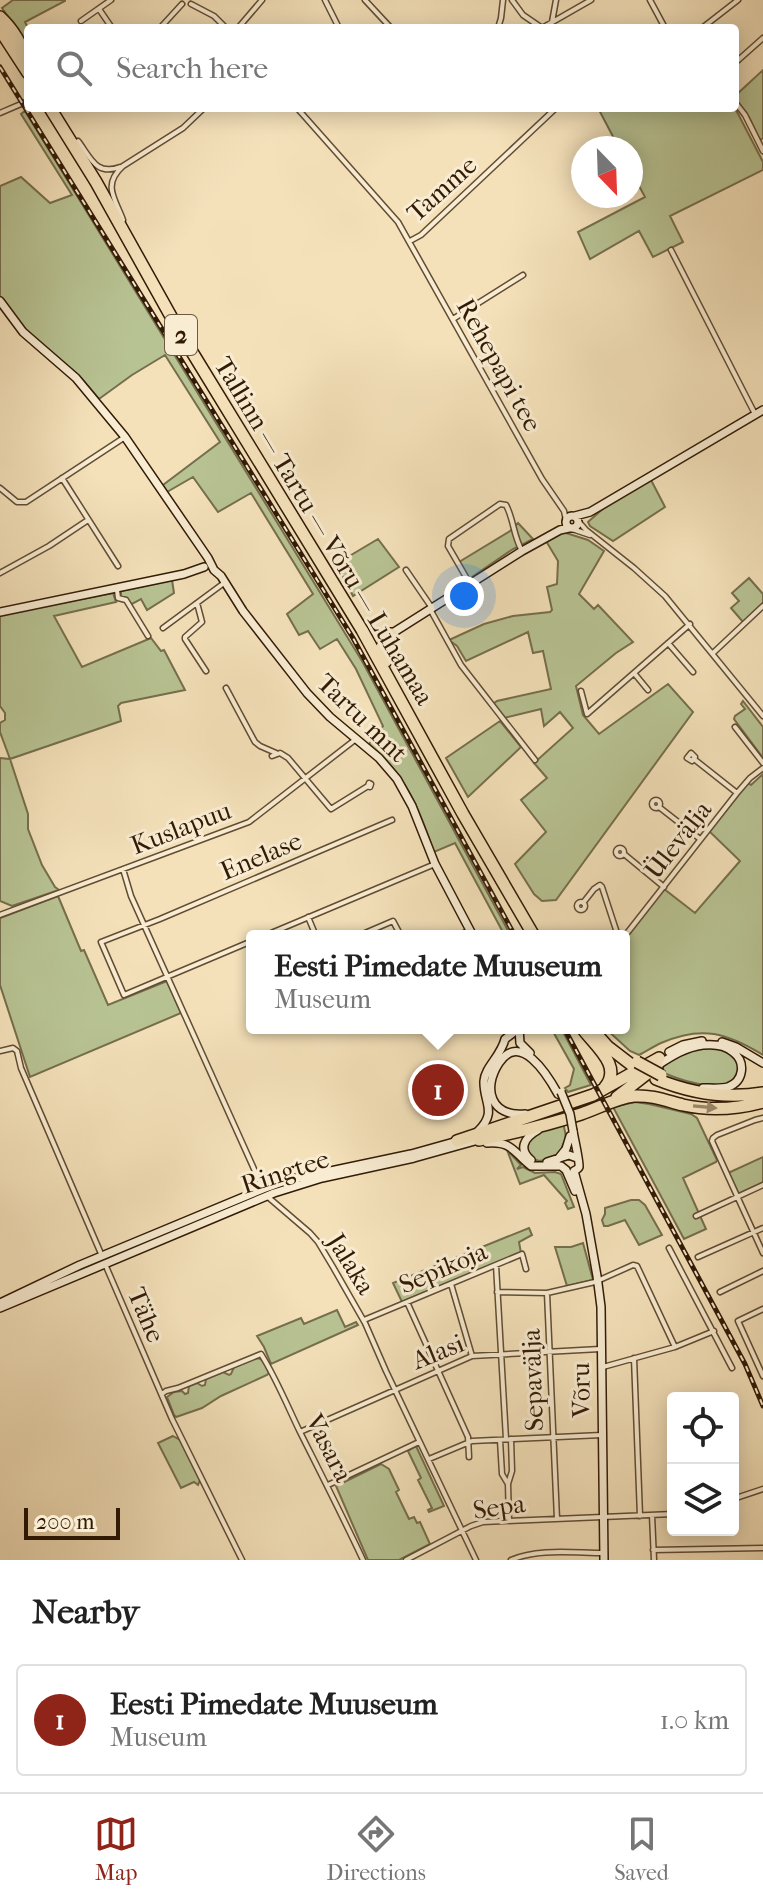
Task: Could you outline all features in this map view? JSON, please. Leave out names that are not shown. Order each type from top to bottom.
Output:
[{"type":"highway","points":[[0,18],[24,56]]},
{"type":"highway","points":[[0,30],[24,67]]},
{"type":"highway","points":[[0,37],[12,48]]},
{"type":"highway","name":"Tallinn — Tartu — Võru — Luhamaa","points":[[52,112],[96,182],[178,329],[362,630],[531,930]]},
{"type":"highway","name":"Tallinn — Tartu — Võru — Luhamaa","points":[[60,112],[183,327],[367,628],[532,930]]},
{"type":"highway","points":[[367,628],[376,637],[391,634]]},
{"type":"highway","points":[[386,661],[382,647],[391,634]]},
{"type":"highway","points":[[587,1034],[608,1061],[612,1073],[606,1087],[592,1102]]},
{"type":"highway","points":[[596,1034],[607,1046],[674,1087],[716,1095],[763,1091]]},
{"type":"highway","points":[[603,1034],[635,1064]]},
{"type":"highway","points":[[479,1140],[562,1119],[592,1102],[606,1089],[661,1060]]},
{"type":"highway","points":[[658,1077],[701,1088],[763,1091]]},
{"type":"highway","points":[[454,1145],[555,1108],[592,1102],[653,1097],[711,1109],[763,1102]]},
{"type":"main road","points":[[0,301],[23,332],[76,378],[125,437],[204,553],[208,569],[0,612]]},
{"type":"main road","points":[[391,634],[522,551],[763,410]]},
{"type":"main road","name":"Tartu mnt","points":[[208,569],[224,583],[300,685],[330,717],[379,758],[403,788],[435,864],[470,930]]},
{"type":"main road","points":[[454,1145],[486,1123],[489,1111],[485,1077],[510,1034]]},
{"type":"main road","points":[[516,1034],[519,1047],[503,1057],[492,1074],[490,1088],[493,1100],[499,1109],[507,1113],[555,1108]]},
{"type":"main road","points":[[661,1060],[683,1045],[708,1040],[736,1047],[763,1063]]},
{"type":"main road","points":[[454,1145],[496,1142],[513,1148],[531,1166],[558,1165],[568,1170],[579,1166],[560,1093],[546,1069],[519,1041]]},
{"type":"main road","points":[[503,1045],[506,1050],[532,1058],[560,1093]]},
{"type":"main road","points":[[661,1060],[699,1045],[722,1046],[734,1052],[742,1067],[741,1077],[730,1087],[701,1088]]},
{"type":"main road","points":[[498,1066],[515,1056],[532,1058]]},
{"type":"main road","name":"Ringtee","points":[[454,1145],[592,1102]]},
{"type":"main road","name":"Ringtee","points":[[0,1305],[288,1180],[479,1140],[592,1102]]},
{"type":"main road","points":[[562,1119],[531,1134],[523,1146],[526,1156],[535,1162],[573,1155],[577,1158]]},
{"type":"main road","points":[[568,1170],[563,1158],[571,1145],[571,1133]]},
{"type":"main road","name":"Võru","points":[[568,1170],[585,1210],[601,1307],[604,1557]]},
{"type":"street","points":[[81,21],[111,0]]},
{"type":"street","points":[[241,24],[262,0]]},
{"type":"street","points":[[325,0],[337,24]]},
{"type":"street","points":[[365,0],[387,24]]},
{"type":"street","points":[[499,24],[503,0]]},
{"type":"street","points":[[512,0],[523,15],[536,24]]},
{"type":"street","points":[[552,22],[556,0]]},
{"type":"street","points":[[549,24],[591,0]]},
{"type":"street","points":[[650,0],[663,24]]},
{"type":"street","points":[[653,6],[661,0]]},
{"type":"street","points":[[707,24],[738,0]]},
{"type":"street","points":[[163,24],[181,2],[186,6],[191,2],[222,24]]},
{"type":"street","points":[[99,9],[109,24]]},
{"type":"street","points":[[739,59],[763,38]]},
{"type":"street","points":[[0,113],[24,103]]},
{"type":"street","points":[[739,107],[763,151]]},
{"type":"street","points":[[123,220],[110,183],[114,174],[183,128],[200,112]]},
{"type":"street","name":"Tamme","points":[[300,112],[388,209],[410,241],[421,235],[552,112]]},
{"type":"street","points":[[78,141],[101,169],[123,166]]},
{"type":"street","name":"Rehepapi tee","points":[[410,241],[542,479],[559,504],[574,522],[665,596],[763,716]]},
{"type":"street","points":[[671,250],[755,414]]},
{"type":"street","points":[[453,319],[523,275]]},
{"type":"street","points":[[1,492],[24,503],[125,437]]},
{"type":"street","points":[[62,478],[118,566]]},
{"type":"street","points":[[470,584],[448,546],[449,539],[500,504],[506,505],[514,521],[514,535],[522,551]]},
{"type":"street","points":[[0,573],[88,520]]},
{"type":"street","name":"Rehepapi tee","points":[[574,522],[594,537]]},
{"type":"street","points":[[406,570],[431,608],[461,665],[535,760]]},
{"type":"street","points":[[163,628],[224,583]]},
{"type":"street","points":[[116,588],[118,598],[126,600],[148,636]]},
{"type":"street","points":[[197,603],[202,622],[185,638],[206,671]]},
{"type":"street","points":[[713,653],[763,606]]},
{"type":"street","points":[[581,691],[585,713],[588,714],[690,624]]},
{"type":"street","points":[[668,643],[693,672]]},
{"type":"street","points":[[634,673],[648,690]]},
{"type":"street","points":[[226,688],[255,742],[274,754],[280,753],[288,758],[331,809],[368,786]]},
{"type":"street","points":[[735,727],[763,766]]},
{"type":"street","name":"Kuslapuu","points":[[0,915],[238,827],[257,817],[356,739]]},
{"type":"street","points":[[694,759],[737,793]]},
{"type":"street","name":"Ülevälja","points":[[627,930],[737,793],[763,766]]},
{"type":"street","points":[[659,807],[700,839]]},
{"type":"street","name":"Enelase","points":[[167,976],[124,995],[101,942],[392,820]]},
{"type":"street","points":[[624,854],[664,887]]},
{"type":"street","points":[[278,930],[435,864]]},
{"type":"street","name":"Jalaka","points":[[123,869],[143,924],[265,1192],[318,1242],[364,1320],[476,1560]]},
{"type":"street","points":[[583,903],[600,885],[618,930]]},
{"type":"street","points":[[308,917],[313,930]]},
{"type":"street","points":[[372,930],[393,921],[398,930]]},
{"type":"street","points":[[167,976],[246,943]]},
{"type":"street","name":"Tähe","points":[[0,1051],[16,1049],[26,1080],[161,1395],[242,1560]]},
{"type":"street","points":[[763,1118],[712,1141],[763,1253]]},
{"type":"street","points":[[696,1216],[763,1185]]},
{"type":"street","points":[[698,1257],[763,1228]]},
{"type":"street","points":[[669,1248],[732,1368]]},
{"type":"street","name":"Sepikoja","points":[[364,1320],[522,1254],[526,1269]]},
{"type":"street","points":[[496,1265],[506,1439],[512,1471],[508,1484],[509,1521]]},
{"type":"street","name":"Sepavälja","points":[[557,1519],[547,1293],[598,1281],[637,1266],[675,1347]]},
{"type":"street","points":[[720,1292],[763,1271]]},
{"type":"street","points":[[451,1284],[472,1356]]},
{"type":"street","points":[[497,1292],[547,1293]]},
{"type":"street","points":[[407,1302],[468,1437],[469,1457]]},
{"type":"street","points":[[763,1309],[738,1321],[760,1360],[763,1376]]},
{"type":"street","points":[[600,1367],[675,1347],[714,1331]]},
{"type":"street","name":"Alasi","points":[[300,1432],[472,1356],[600,1349]]},
{"type":"street","name":"Vasara","points":[[161,1395],[261,1354],[363,1560]]},
{"type":"street","points":[[634,1358],[640,1516]]},
{"type":"street","points":[[428,1459],[468,1441],[602,1435]]},
{"type":"street","points":[[506,1439],[502,1474],[508,1484]]},
{"type":"street","points":[[328,1485],[419,1442]]},
{"type":"street","points":[[739,1497],[763,1489]]},
{"type":"street","name":"Sepa","points":[[406,1560],[478,1523],[667,1514]]},
{"type":"street","points":[[652,1515],[654,1560]]},
{"type":"street","points":[[653,1550],[763,1548]]},
{"type":"street","points":[[511,1560],[551,1553],[604,1557]]},
{"type":"green space","points":[[13,0],[65,0],[25,22],[24,40],[2,8]]},
{"type":"green space","points":[[763,70],[763,138],[760,140],[739,105],[739,92]]},
{"type":"green space","points":[[26,112],[362,661],[508,930],[502,930],[455,843],[434,852],[410,793],[393,768],[369,744],[383,726],[356,669],[337,639],[320,649],[308,631],[299,635],[287,614],[313,594],[251,493],[218,512],[193,477],[167,492],[163,485],[220,442],[165,355],[99,399],[82,379],[24,328],[0,296],[0,186],[21,177],[50,203],[72,195],[21,114]]},
{"type":"green space","points":[[600,112],[737,112],[763,162],[763,170],[670,216],[683,242],[653,257],[639,231],[590,259],[578,232],[624,208],[643,208],[643,136],[613,136]]},
{"type":"green space","points":[[651,480],[665,507],[613,541],[590,526],[588,522],[606,506]]},
{"type":"green space","points":[[518,523],[533,539],[469,579],[459,562]]},
{"type":"green space","points":[[563,532],[588,540],[604,551],[579,594],[594,609],[598,605],[633,642],[576,686],[583,715],[599,734],[668,684],[693,712],[556,900],[542,901],[515,864],[546,832],[521,800],[547,778],[534,763],[573,728],[560,712],[544,726],[541,709],[504,718],[493,704],[551,689],[543,651],[533,653],[528,632],[466,661],[457,646],[449,640],[484,624],[513,616],[550,612],[547,587],[557,584],[558,561],[546,541]]},
{"type":"green space","points":[[378,539],[399,567],[353,596],[336,564]]},
{"type":"green space","points":[[749,578],[763,594],[763,603],[743,622],[731,608],[739,601],[732,593]]},
{"type":"green space","points":[[172,580],[174,593],[147,610],[141,599],[130,605],[121,596],[121,591]]},
{"type":"green space","points":[[113,593],[116,602],[54,616],[82,667],[151,638],[161,651],[164,650],[185,690],[121,703],[118,706],[121,721],[10,759],[0,732],[5,713],[0,706],[0,615]]},
{"type":"green space","points":[[743,701],[763,727],[763,758],[734,719],[745,709],[741,704]]},
{"type":"green space","points":[[500,721],[521,747],[468,797],[446,758]]},
{"type":"green space","points":[[0,758],[10,759],[28,814],[28,829],[42,865],[59,890],[12,906],[0,901]]},
{"type":"green space","points":[[763,774],[763,1055],[738,1041],[702,1033],[676,1037],[639,1055],[612,1034],[630,1034],[630,932],[664,889],[695,913],[740,861],[709,831],[748,783],[751,785]]},
{"type":"green space","points":[[58,896],[108,1005],[167,981],[181,1013],[30,1077],[0,985],[0,918]]},
{"type":"green space","points":[[554,1034],[564,1034],[591,1085],[568,1092],[565,1088],[570,1085],[574,1069]]},
{"type":"green space","points":[[702,1048],[722,1050],[739,1062],[739,1073],[730,1084],[697,1084],[664,1073],[661,1068],[680,1055]]},
{"type":"green space","points":[[635,1102],[697,1118],[717,1160],[683,1178],[706,1229],[684,1239],[613,1107]]},
{"type":"green space","points":[[563,1123],[563,1150],[557,1158],[539,1161],[531,1158],[526,1146],[535,1133]]},
{"type":"green space","points":[[507,1150],[521,1165],[517,1169],[523,1167],[535,1173],[561,1174],[574,1207],[568,1209],[567,1201],[544,1175],[520,1184]]},
{"type":"green space","points":[[763,1157],[763,1184],[738,1195],[728,1173]]},
{"type":"green space","points":[[639,1200],[645,1205],[662,1235],[639,1245],[625,1220],[604,1226],[605,1208]]},
{"type":"green space","points":[[529,1228],[532,1235],[519,1242],[521,1253],[402,1302],[393,1283]]},
{"type":"green space","points":[[583,1243],[593,1280],[567,1286],[555,1247]]},
{"type":"green space","points":[[337,1310],[345,1327],[356,1322],[358,1325],[271,1364],[257,1336],[301,1318],[304,1324]]},
{"type":"green space","points":[[256,1358],[264,1363],[269,1373],[267,1375],[202,1408],[176,1417],[174,1415],[167,1397],[174,1392],[188,1393],[189,1386],[197,1383],[205,1385],[206,1379],[223,1372],[229,1375],[234,1367]]},
{"type":"green space","points":[[173,1436],[180,1440],[200,1480],[198,1485],[194,1482],[181,1488],[158,1443]]},
{"type":"green space","points":[[416,1446],[444,1506],[429,1512],[432,1508],[408,1451]]},
{"type":"green space","points":[[381,1464],[389,1469],[409,1519],[414,1517],[417,1523],[420,1522],[430,1544],[399,1560],[368,1560],[336,1486]]},
{"type":"railway","points":[[0,67],[24,106]]},
{"type":"railway","points":[[28,112],[353,638],[512,930]]},
{"type":"railway","points":[[567,1034],[745,1364],[763,1406]]},
{"type":"place","name":"Eesti Pimedate Muuseum","points":[[438,1090]]}]
